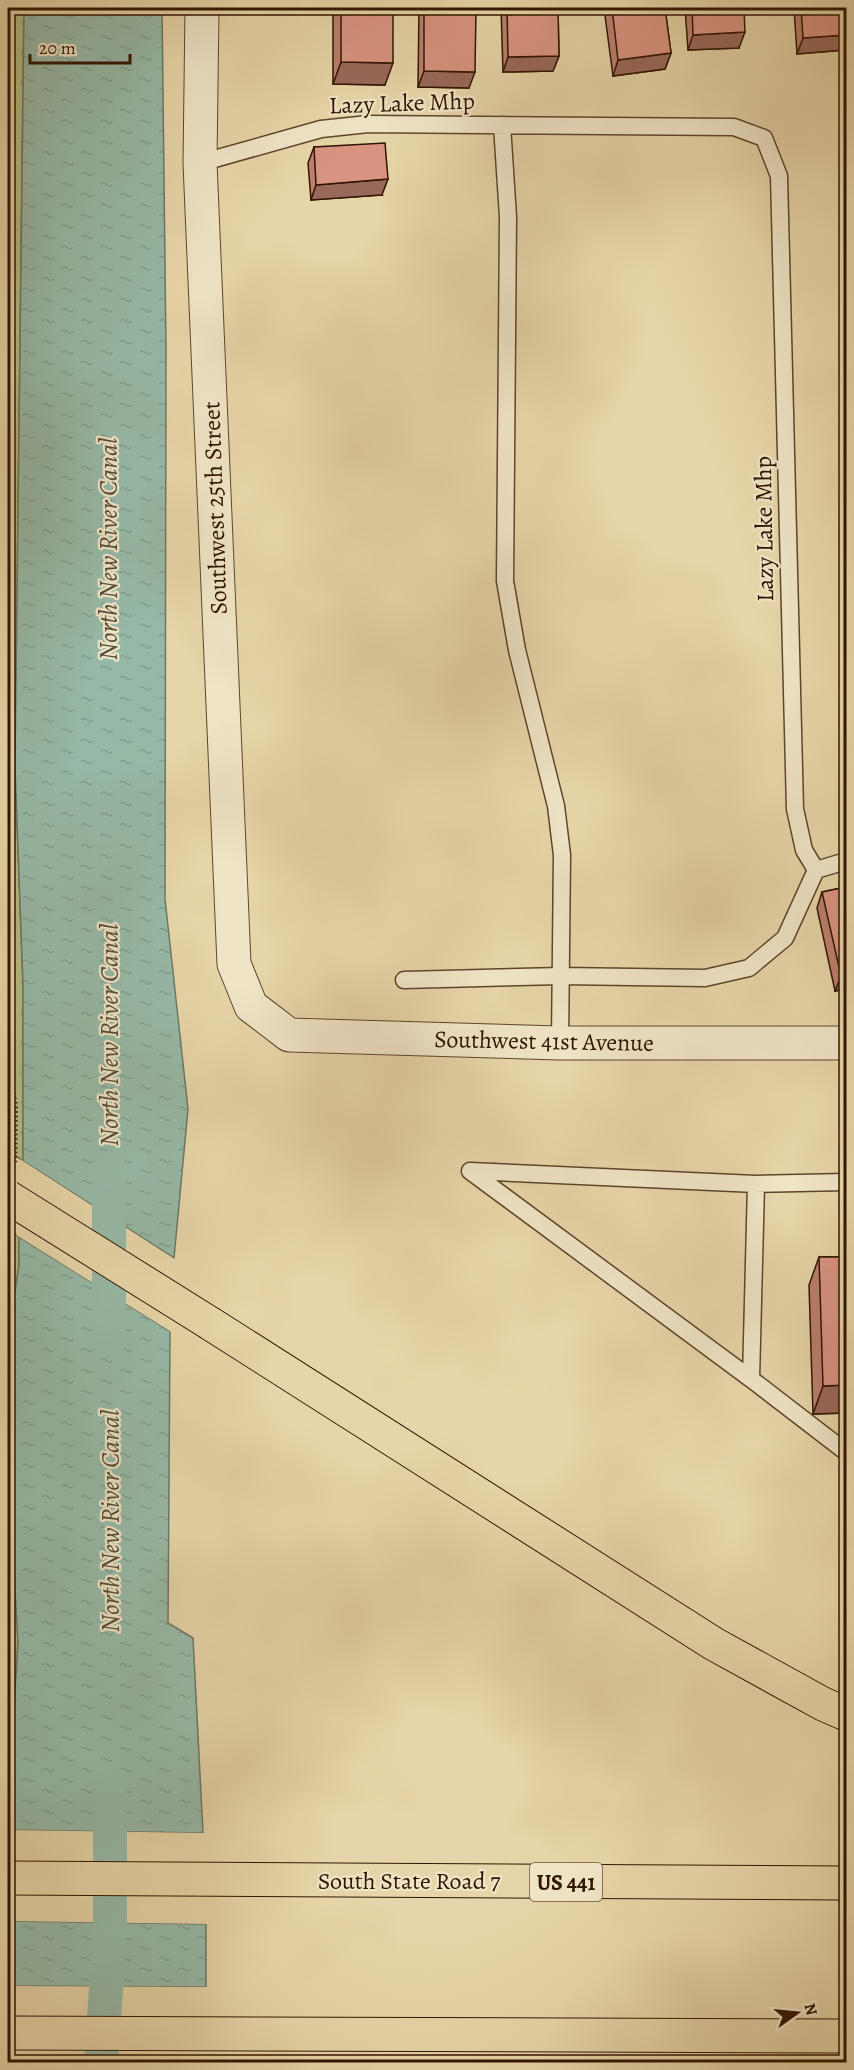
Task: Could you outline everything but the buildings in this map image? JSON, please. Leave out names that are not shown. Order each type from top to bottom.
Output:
[{"type":"main road","points":[[11,1184],[211,1324],[714,1644],[823,1704],[846,1714]]},
{"type":"main road","name":"South State Road 7","points":[[8,1878],[846,1883]]},
{"type":"main road","points":[[8,2033],[846,2036]]},
{"type":"street","name":"Southwest 25th Street","points":[[202,8],[200,163],[234,964],[251,1006]]},
{"type":"street","name":"Southwest 41st Avenue","points":[[251,1006],[289,1035],[560,1043],[846,1043]]},
{"type":"lane","name":"Lazy Lake Mhp","points":[[200,163],[321,129],[368,123],[735,127],[764,138],[779,176],[795,809],[804,850],[816,870]]},
{"type":"lane","name":"Lazy Lake Mhp","points":[[502,125],[508,217],[506,581],[517,650],[556,806],[562,855],[560,1043]]},
{"type":"lane","points":[[404,980],[561,976],[705,978],[749,968],[785,938],[816,870],[846,861]]},
{"type":"lane","points":[[846,1182],[756,1184],[470,1171],[846,1452]]},
{"type":"lane","points":[[751,1379],[756,1184]]},
{"type":"path","points":[[8,1067],[16,1105],[11,1184]]},
{"type":"green space","points":[[8,8],[24,8],[15,767],[23,985],[23,1161],[8,1150]]},
{"type":"green space","points":[[8,1230],[19,1237],[19,1266],[8,1335]]},
{"type":"green space","points":[[8,1515],[16,1571],[18,1628],[15,1686],[8,1742]]},
{"type":"water","points":[[24,8],[162,8],[166,350],[165,899],[188,1109],[174,1258],[23,1161],[23,985],[15,767]]},
{"type":"water","points":[[19,1237],[170,1331],[168,1623],[193,1638],[203,1833],[8,1830],[8,1742],[14,1706],[18,1644],[12,1537],[8,1515],[8,1335],[19,1266]]},
{"type":"water","points":[[8,1921],[206,1924],[206,1987],[8,1986]]},
{"type":"pier","points":[[20,1159],[176,1260],[172,1261],[21,1163]]},
{"type":"pier","points":[[20,1234],[172,1328],[173,1333],[16,1235]]},
{"type":"pier","points":[[8,1830],[206,1833],[203,1836],[8,1833]]},
{"type":"pier","points":[[8,1918],[206,1921],[209,1924],[8,1921]]},
{"type":"pier","points":[[8,1986],[209,1987],[206,1990],[8,1989]]},
{"type":"waterway","name":"North New River Canal","points":[[109,1168],[109,1340]]},
{"type":"waterway","name":"North New River Canal","points":[[101,2062],[110,1930],[110,1783]]}]
